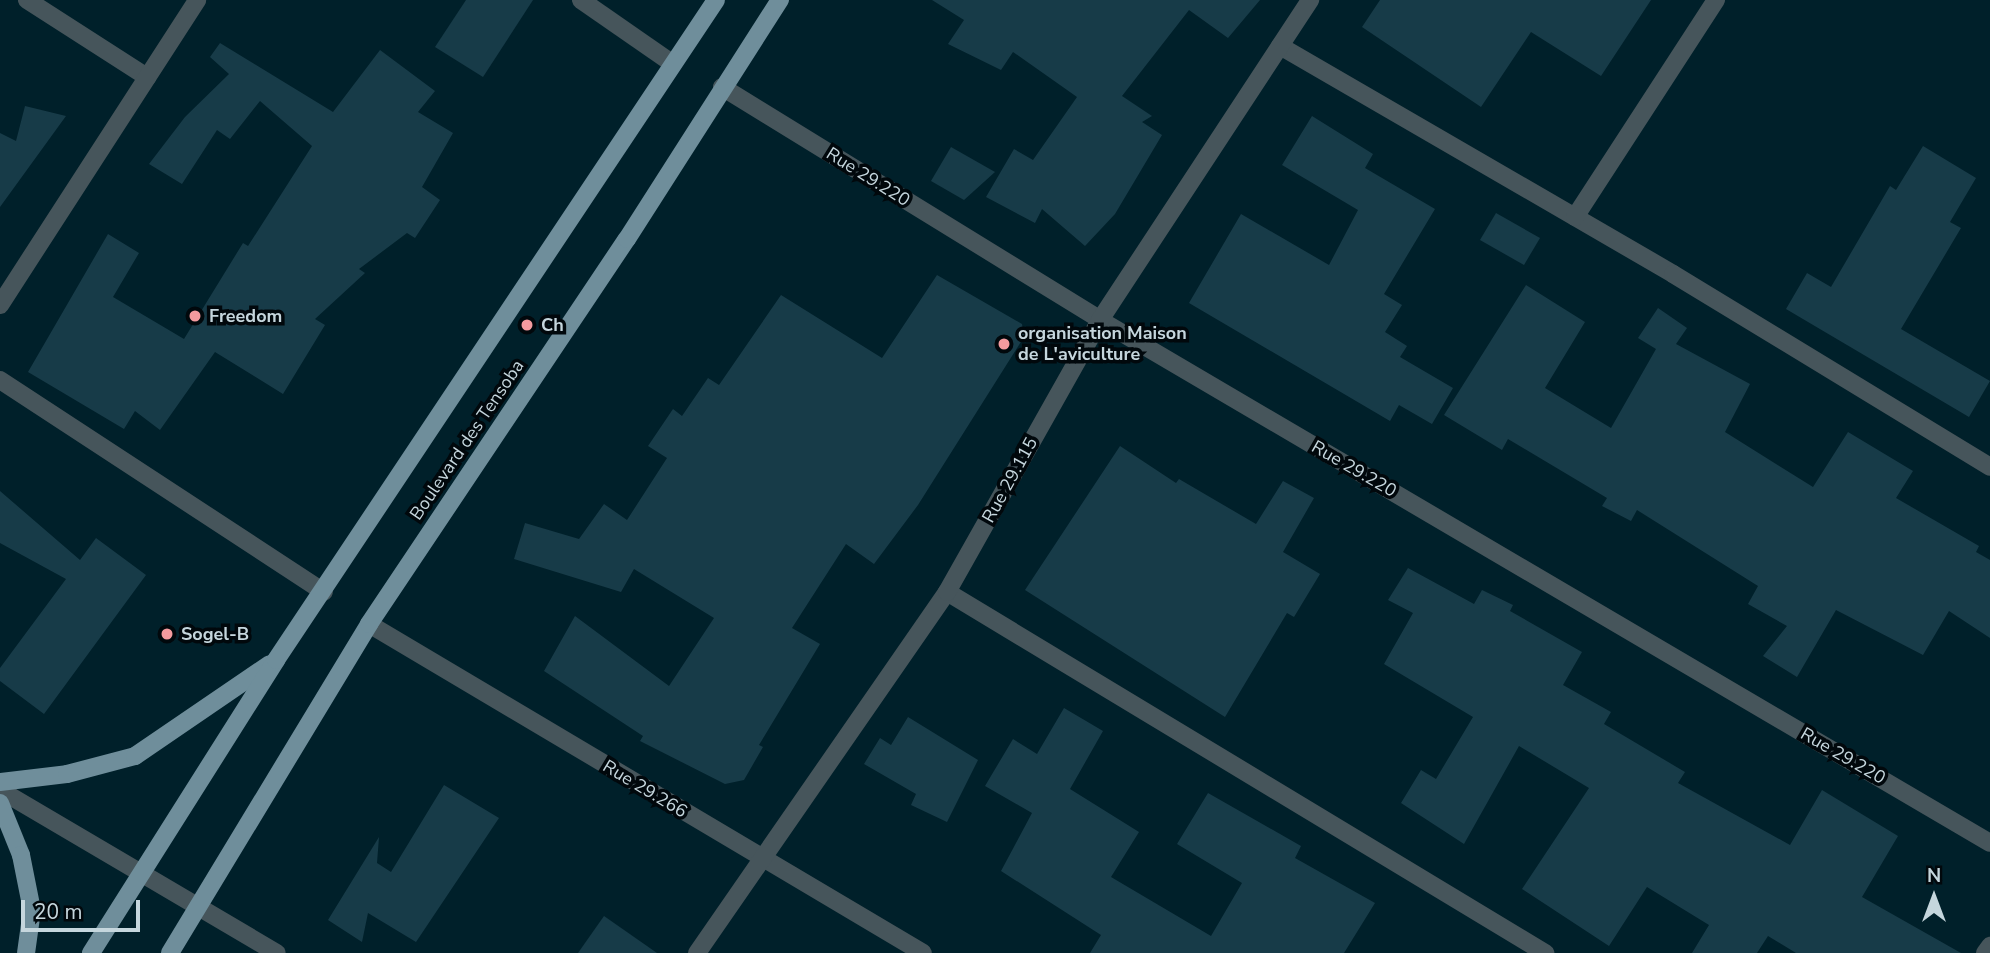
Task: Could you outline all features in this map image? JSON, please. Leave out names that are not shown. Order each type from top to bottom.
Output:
[{"type":"main road","name":"Boulevard des Tensoba","points":[[91,953],[276,660],[324,592],[716,0]]},
{"type":"main road","name":"Boulevard des Tensoba","points":[[170,953],[200,910],[369,624],[627,239],[780,0]]},
{"type":"main road","points":[[0,782],[67,774],[135,757],[276,660]]},
{"type":"main road","points":[[0,803],[21,855],[32,910],[26,953]]},
{"type":"street","points":[[27,0],[146,77]]},
{"type":"street","points":[[0,305],[197,0]]},
{"type":"street","points":[[581,0],[673,64]]},
{"type":"street","name":"Rue 29.115","points":[[697,953],[759,858],[947,592],[1100,320],[1310,0]]},
{"type":"street","points":[[1575,217],[1716,0]]},
{"type":"street","points":[[1280,46],[1575,217],[1990,467]]},
{"type":"street","name":"Rue 29.220","points":[[722,87],[1100,320],[1990,843]]},
{"type":"street","points":[[0,380],[324,592]]},
{"type":"street","points":[[947,592],[1545,953]]},
{"type":"street","name":"Rue 29.266","points":[[369,624],[923,953]]},
{"type":"street","points":[[0,790],[277,953]]},
{"type":"street","points":[[1985,953],[1990,946]]},
{"type":"building","points":[[466,0],[533,0],[483,77],[435,47]]},
{"type":"building","points":[[932,0],[1260,0],[1228,38],[1189,10],[1122,96],[1152,116],[1142,122],[1162,135],[1115,214],[1085,246],[1042,209],[1035,223],[986,197],[1014,149],[1033,160],[1077,97],[1013,52],[1001,70],[948,44],[964,20]]},
{"type":"building","points":[[1380,0],[1651,0],[1601,76],[1531,32],[1481,107],[1362,27]]},
{"type":"building","points":[[220,43],[333,112],[380,50],[435,91],[418,112],[453,133],[422,187],[440,200],[415,238],[407,233],[359,269],[365,273],[315,319],[325,325],[283,394],[215,352],[160,430],[135,411],[124,429],[28,372],[108,234],[139,253],[113,297],[184,339],[243,243],[248,246],[312,146],[260,101],[230,139],[217,130],[182,184],[149,164],[185,117],[229,74],[210,57]]},
{"type":"building","points":[[25,106],[66,116],[0,207],[0,133],[16,141]]},
{"type":"building","points":[[1312,116],[1373,154],[1365,168],[1435,209],[1384,294],[1402,305],[1385,332],[1407,346],[1400,357],[1453,388],[1432,424],[1399,405],[1390,421],[1189,303],[1241,214],[1329,265],[1358,210],[1282,165]]},
{"type":"building","points":[[1923,146],[1976,178],[1950,222],[1961,228],[1901,329],[1990,381],[1969,417],[1786,309],[1807,273],[1831,287],[1890,186],[1896,190]]},
{"type":"building","points":[[951,147],[995,172],[964,200],[931,181]]},
{"type":"building","points":[[1496,213],[1540,238],[1524,265],[1480,240]]},
{"type":"building","points":[[937,275],[1022,324],[1024,337],[918,505],[874,564],[846,544],[792,628],[820,644],[759,745],[763,747],[744,780],[725,784],[640,741],[643,736],[544,671],[575,616],[669,686],[714,618],[634,569],[621,592],[514,559],[525,523],[579,539],[604,504],[627,520],[667,458],[648,446],[673,409],[682,416],[708,378],[719,385],[781,295],[882,358]]},
{"type":"building","points":[[1526,285],[1585,322],[1545,388],[1611,428],[1656,349],[1638,338],[1658,308],[1687,328],[1676,344],[1750,384],[1725,432],[1813,487],[1848,432],[1913,471],[1896,498],[1979,546],[1976,552],[1990,560],[1990,638],[1949,611],[1923,655],[1836,610],[1797,677],[1763,656],[1787,626],[1748,604],[1758,586],[1637,510],[1631,521],[1602,506],[1607,498],[1508,439],[1502,450],[1444,415]]},
{"type":"building","points":[[1120,446],[1176,483],[1179,479],[1256,524],[1283,481],[1314,498],[1283,552],[1320,574],[1294,617],[1287,613],[1225,717],[1025,590]]},
{"type":"building","points":[[0,491],[80,560],[96,538],[146,575],[44,714],[0,681],[0,668],[66,579],[0,543]]},
{"type":"building","points":[[1408,568],[1474,604],[1482,590],[1513,605],[1510,611],[1582,652],[1563,685],[1611,712],[1604,724],[1685,772],[1678,783],[1790,845],[1822,790],[1898,836],[1862,897],[1961,953],[1796,953],[1768,936],[1757,953],[1692,953],[1709,925],[1647,887],[1609,946],[1522,889],[1589,788],[1519,746],[1464,844],[1401,803],[1421,770],[1436,779],[1473,717],[1384,664],[1413,613],[1388,600]]},
{"type":"building","points":[[1064,708],[1103,731],[1070,789],[1139,832],[1111,877],[1211,936],[1242,883],[1177,844],[1208,793],[1301,846],[1295,858],[1375,903],[1344,953],[1090,953],[1101,935],[1001,871],[1032,813],[985,786],[1013,739],[1037,754]]},
{"type":"building","points":[[908,717],[978,760],[947,822],[911,805],[916,794],[864,764],[880,738],[891,745]]},
{"type":"building","points":[[444,785],[499,818],[416,942],[368,913],[362,942],[328,920],[379,837],[377,863],[391,872]]},
{"type":"building","points":[[604,916],[657,953],[578,953]]},
{"type":"place","name":"Freedom","points":[[195,316]]},
{"type":"place","name":"Ch","points":[[527,325]]},
{"type":"place","name":"organisation Maison de L'aviculture","points":[[1004,344]]},
{"type":"place","name":"Sogel-B","points":[[167,634]]}]
